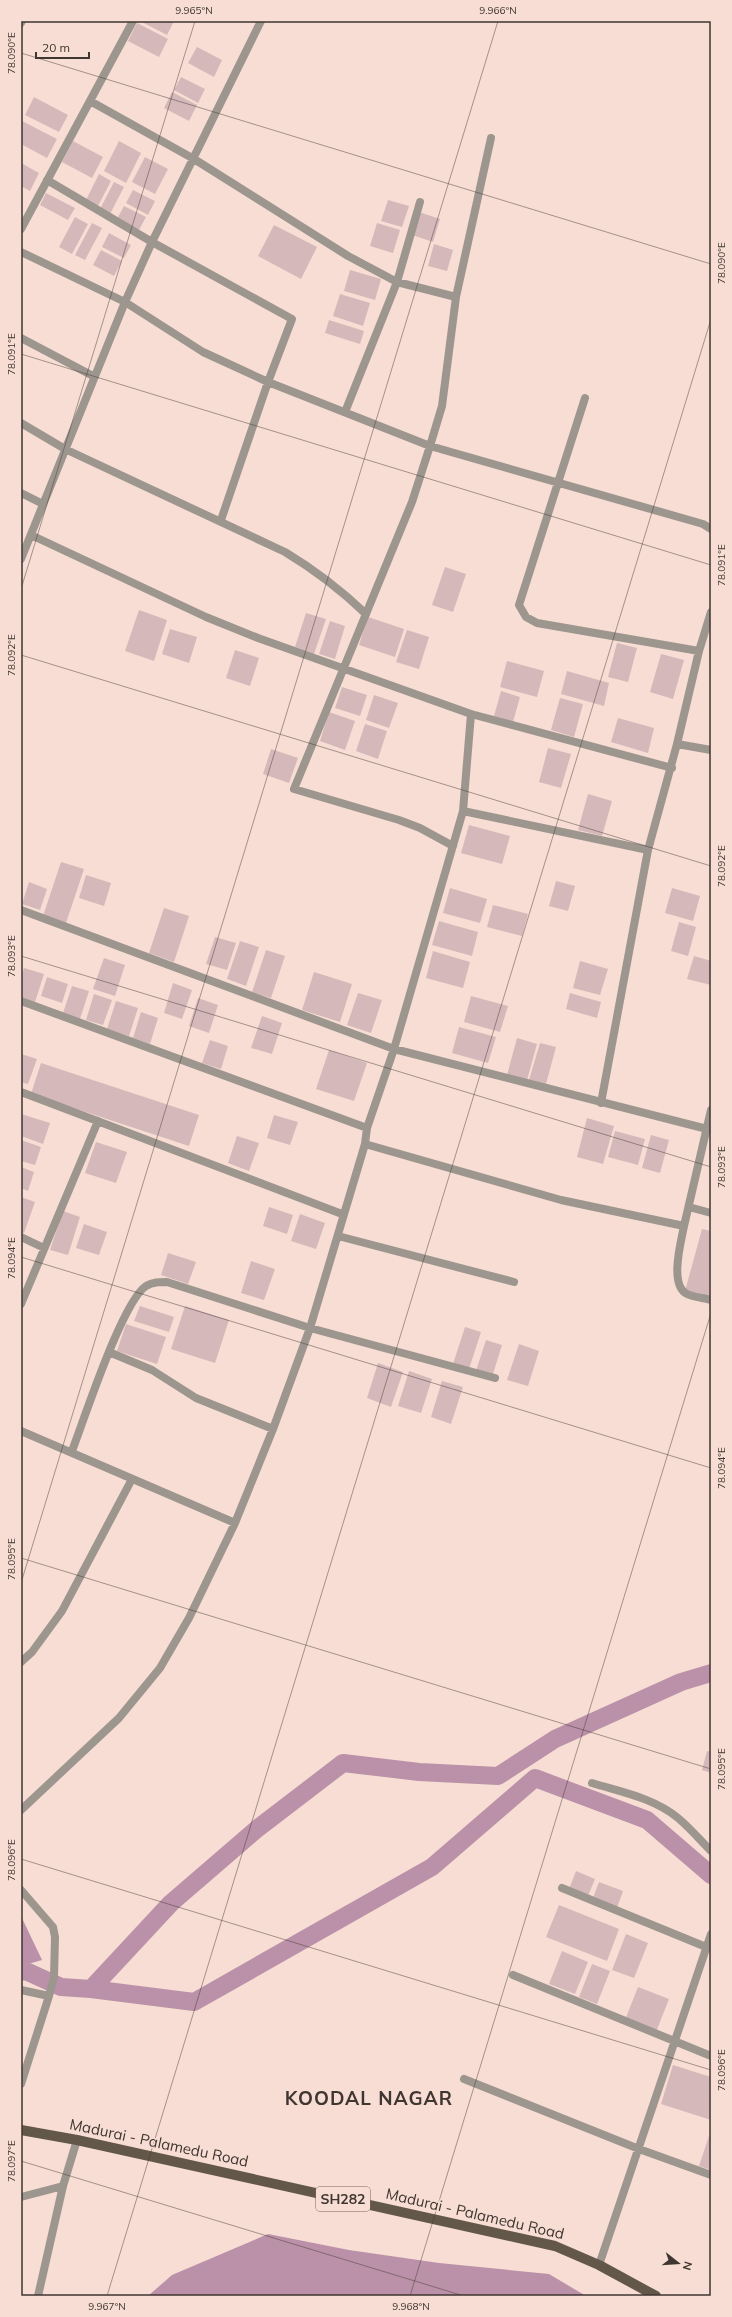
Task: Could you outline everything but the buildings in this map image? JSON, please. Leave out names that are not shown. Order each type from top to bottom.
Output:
[{"type":"main road","name":"Madurai - Palamedu Road","points":[[21,2130],[77,2140],[555,2246],[599,2265],[656,2296]]},
{"type":"street","points":[[21,229],[133,21]]},
{"type":"street","points":[[21,559],[125,302],[152,242],[261,21]]},
{"type":"street","points":[[90,101],[194,159],[348,256],[397,282],[456,298]]},
{"type":"street","points":[[453,846],[420,828],[399,820],[294,789],[412,502],[430,446],[442,406],[456,298],[491,138]]},
{"type":"street","points":[[47,180],[152,242],[292,319],[268,382],[221,520]]},
{"type":"street","points":[[345,412],[397,282],[420,202]]},
{"type":"street","points":[[21,252],[125,302],[203,352],[268,382],[430,446],[703,524],[711,529]]},
{"type":"street","points":[[21,338],[95,377]]},
{"type":"street","points":[[585,398],[519,605],[526,617],[537,623],[699,651]]},
{"type":"street","points":[[21,423],[65,449],[221,520],[285,552],[310,567],[339,589],[366,614]]},
{"type":"street","points":[[21,493],[43,504]]},
{"type":"street","points":[[31,535],[206,617],[470,714],[672,768]]},
{"type":"street","points":[[601,1103],[648,850],[672,768],[699,651],[711,612]]},
{"type":"street","points":[[21,1810],[119,1718],[160,1668],[189,1618],[235,1523],[273,1429],[310,1328],[338,1236],[342,1214],[365,1144],[367,1128],[394,1049],[453,846],[463,811],[470,714]]},
{"type":"street","points":[[678,744],[711,750]]},
{"type":"street","points":[[463,811],[648,850]]},
{"type":"street","points":[[21,910],[394,1049],[708,1130]]},
{"type":"street","points":[[21,1001],[367,1128]]},
{"type":"street","points":[[21,1092],[342,1214]]},
{"type":"street","points":[[711,1110],[708,1130],[684,1226],[677,1273],[679,1286],[686,1294],[711,1300]]},
{"type":"street","points":[[21,1304],[98,1121]]},
{"type":"street","points":[[365,1144],[561,1200],[684,1226]]},
{"type":"street","points":[[689,1207],[711,1213]]},
{"type":"street","points":[[338,1236],[514,1282]]},
{"type":"street","points":[[21,1237],[44,1248]]},
{"type":"street","points":[[72,1451],[109,1352],[133,1300],[145,1287],[155,1282],[167,1282],[310,1328],[495,1378]]},
{"type":"street","points":[[109,1352],[152,1370],[196,1398],[273,1429]]},
{"type":"street","points":[[22,1434],[72,1451],[132,1479],[235,1523]]},
{"type":"street","points":[[21,1662],[32,1652],[62,1611],[132,1479]]},
{"type":"street","points":[[592,1783],[646,1800],[661,1807],[678,1818],[711,1851]]},
{"type":"street","points":[[562,1888],[708,1948]]},
{"type":"street","points":[[21,1890],[53,1927],[55,1937],[54,1977],[50,1996],[21,2084]]},
{"type":"street","points":[[599,2265],[639,2149],[673,2042],[708,1948],[711,1934]]},
{"type":"street","points":[[513,1975],[673,2042],[711,2056]]},
{"type":"street","points":[[21,1990],[50,1996]]},
{"type":"street","points":[[464,2079],[639,2149],[711,2175]]},
{"type":"street","points":[[38,2296],[63,2186],[77,2140]]},
{"type":"street","points":[[21,2196],[63,2186]]},
{"type":"shaded area","points":[[21,1916],[42,1960],[21,1966]]},
{"type":"shaded area","points":[[268,2234],[349,2250],[439,2263],[549,2274],[586,2296],[148,2296],[172,2275]]},
{"type":"waterway","points":[[21,1971],[28,1972],[61,1987],[91,1989],[171,1903],[258,1828],[343,1763],[419,1772],[498,1776],[555,1739],[681,1682],[711,1673]]},
{"type":"waterway","points":[[91,1989],[194,2002],[432,1867],[535,1778],[647,1820],[711,1875]]},
{"type":"district","name":"KOODAL NAGAR","points":[[369,2098]]}]
